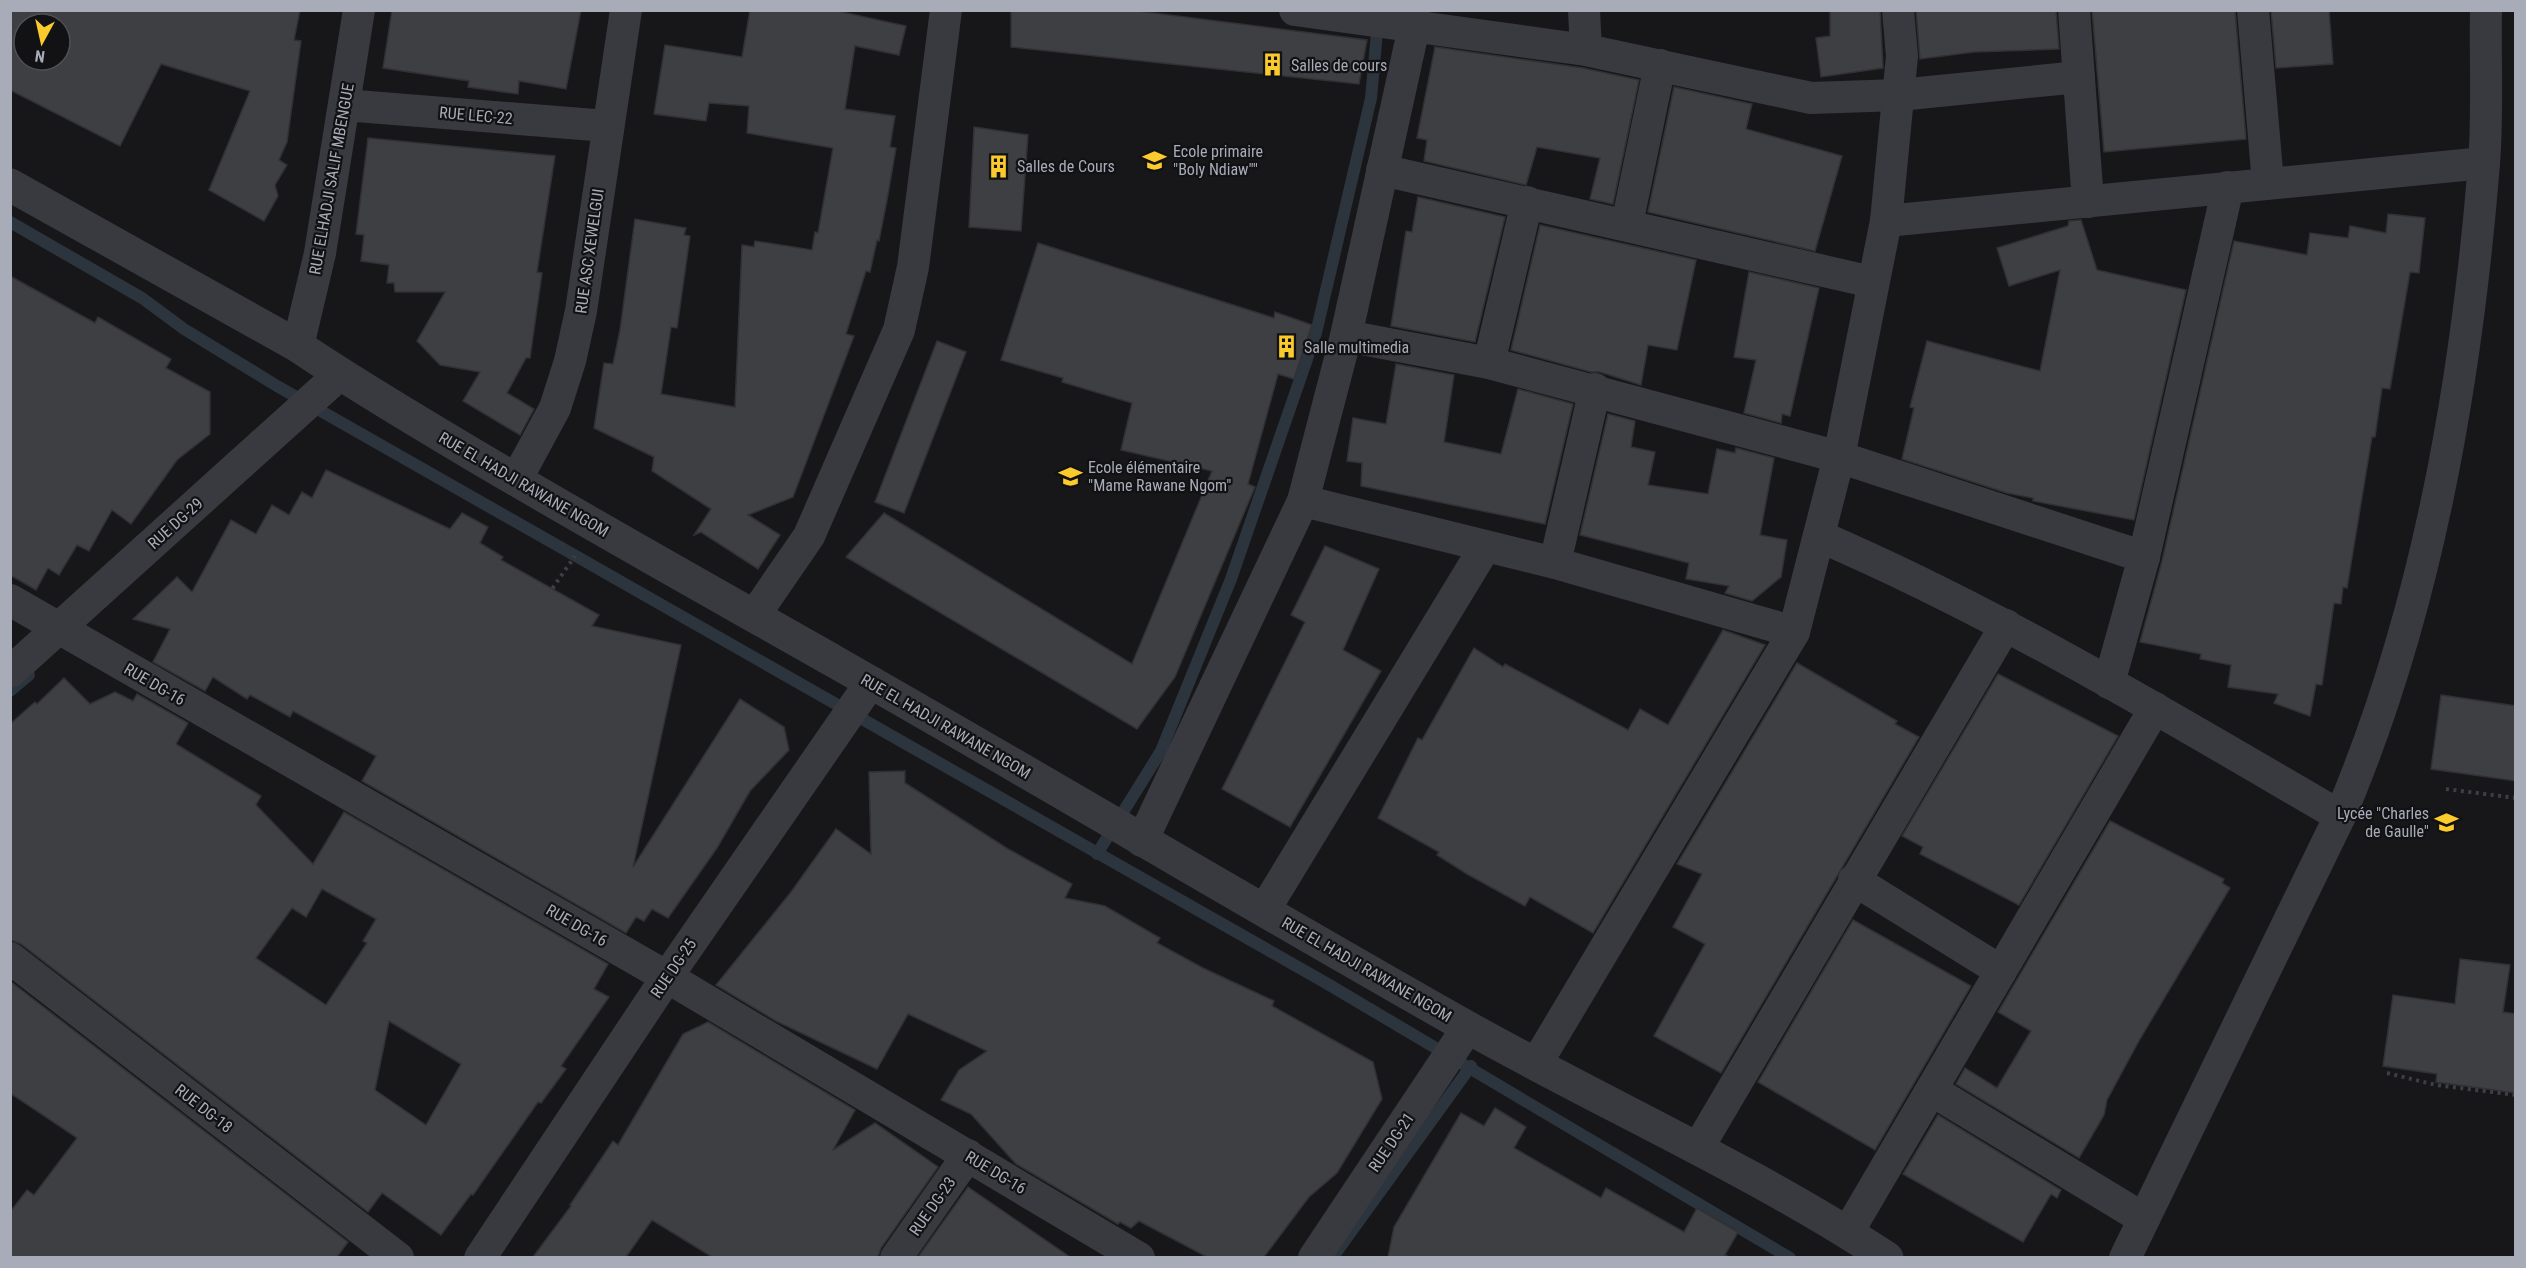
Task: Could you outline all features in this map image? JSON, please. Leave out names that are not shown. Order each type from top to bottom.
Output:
[{"type":"street","name":"RUE ELHADJI SALIF MBENGUE","points":[[298,346],[320,253],[359,10]]},
{"type":"street","name":"RUE ASC XEWELGUI","points":[[516,480],[555,408],[570,361],[581,311],[626,10]]},
{"type":"street","points":[[754,616],[809,536],[899,330],[913,267],[946,10]]},
{"type":"street","points":[[1295,10],[1414,19],[1586,50],[1811,98],[1899,95],[2079,77]]},
{"type":"street","points":[[1584,10],[1586,50]]},
{"type":"street","points":[[1536,1064],[1794,632],[1839,457],[1872,282],[1886,221],[1902,56],[1898,10]]},
{"type":"street","points":[[2074,10],[2088,202]]},
{"type":"street","points":[[2253,10],[2268,183]]},
{"type":"street","points":[[2125,1257],[2340,816],[2368,749],[2400,653],[2449,438],[2470,303],[2484,163],[2486,10]]},
{"type":"street","points":[[1142,841],[1303,501],[1346,336],[1414,19]]},
{"type":"street","points":[[1627,224],[1660,65]]},
{"type":"street","name":"RUE LEC-22","points":[[344,105],[608,126]]},
{"type":"street","points":[[1886,221],[2484,163]]},
{"type":"street","points":[[1382,170],[1627,224],[1872,282]]},
{"type":"street","name":"RUE EL HADJI RAWANE NGOM","points":[[10,185],[298,346],[339,375],[596,527],[871,682],[1142,841],[1265,909],[1468,1027],[1698,1148],[1848,1232],[1887,1257]]},
{"type":"street","points":[[2109,683],[2144,557],[2228,187]]},
{"type":"street","points":[[1489,363],[1527,202]]},
{"type":"street","points":[[1346,336],[1489,363],[1594,389],[1839,457],[2144,557]]},
{"type":"street","name":"RUE DG-29","points":[[10,672],[339,375]]},
{"type":"street","points":[[1555,563],[1594,389]]},
{"type":"street","points":[[1303,501],[1555,563],[1794,632]]},
{"type":"street","points":[[1819,536],[1874,560],[2006,625],[2155,708],[2340,816]]},
{"type":"street","points":[[1265,909],[1485,547]]},
{"type":"street","name":"RUE DG-16","points":[[10,600],[667,977],[1139,1257]]},
{"type":"street","points":[[1698,1148],[2006,625]]},
{"type":"street","name":"RUE DG-25","points":[[480,1257],[667,977],[871,682]]},
{"type":"street","points":[[1848,1232],[2155,708]]},
{"type":"street","points":[[1854,880],[2001,971]]},
{"type":"street","name":"RUE DG-18","points":[[10,958],[398,1257]]},
{"type":"street","name":"RUE DG-21","points":[[1314,1257],[1468,1027]]},
{"type":"street","points":[[1933,1090],[2144,1219]]},
{"type":"street","name":"RUE DG-23","points":[[896,1257],[968,1155]]},
{"type":"path","points":[[489,699],[554,586],[596,527]]},
{"type":"path","points":[[2446,789],[2516,798]]},
{"type":"path","points":[[2387,1073],[2436,1085],[2516,1095]]},
{"type":"building","points":[[10,10],[300,10],[294,40],[301,41],[287,142],[279,160],[287,165],[275,185],[278,196],[264,221],[209,190],[250,91],[161,64],[120,146],[10,90]]},
{"type":"building","points":[[392,10],[581,10],[566,89],[519,81],[518,94],[468,87],[469,81],[383,68]]},
{"type":"building","points":[[750,10],[833,10],[906,26],[899,55],[855,46],[845,109],[895,116],[890,147],[896,148],[887,200],[870,272],[866,271],[846,334],[854,336],[793,497],[748,515],[780,535],[758,569],[701,532],[694,535],[711,509],[652,471],[654,457],[594,428],[604,363],[613,364],[620,330],[635,219],[686,228],[684,235],[690,236],[677,328],[671,327],[661,394],[735,407],[742,245],[754,247],[755,241],[812,250],[815,232],[818,233],[833,148],[747,133],[749,106],[709,103],[706,121],[654,114],[665,45],[742,57]]},
{"type":"building","name":"Salles de cours","points":[[1011,10],[1130,10],[1367,40],[1359,84],[1011,47]]},
{"type":"building","points":[[1830,10],[1880,10],[1883,68],[1821,77],[1816,38],[1830,36]]},
{"type":"building","points":[[1916,10],[2056,10],[2059,49],[1974,52],[1920,59]]},
{"type":"building","points":[[2092,10],[2235,10],[2246,139],[2104,152]]},
{"type":"building","points":[[2271,10],[2329,10],[2333,64],[2276,68]]},
{"type":"building","points":[[1435,47],[1583,68],[1639,80],[1613,204],[1590,199],[1600,158],[1537,147],[1526,185],[1424,161],[1427,140],[1417,138]]},
{"type":"building","points":[[1674,87],[1752,104],[1746,129],[1842,156],[1815,251],[1648,212]]},
{"type":"building","name":"Salles de Cours","points":[[974,127],[1028,135],[1021,231],[969,227]]},
{"type":"building","points":[[368,138],[555,156],[537,272],[542,273],[530,358],[526,358],[507,393],[534,409],[520,435],[463,401],[480,372],[440,365],[417,341],[445,292],[395,292],[394,283],[387,283],[389,265],[361,261],[364,235],[356,234]]},
{"type":"building","points":[[1418,197],[1505,217],[1475,342],[1391,326],[1406,231],[1412,232]]},
{"type":"building","points":[[2388,214],[2425,218],[2419,273],[2410,272],[2390,389],[2382,388],[2375,437],[2372,437],[2347,588],[2343,587],[2341,604],[2334,603],[2322,685],[2316,684],[2310,716],[2274,703],[2278,694],[2228,687],[2231,665],[2200,659],[2201,654],[2140,642],[2162,561],[2234,241],[2307,255],[2310,233],[2348,238],[2350,226],[2386,233]]},
{"type":"building","points":[[2081,220],[2097,270],[2186,290],[2134,520],[2033,501],[2033,498],[2007,493],[1902,459],[1914,408],[1910,407],[1927,341],[2040,371],[2060,270],[2009,286],[1997,248],[2068,226],[2069,221]]},
{"type":"building","points":[[1540,225],[1696,260],[1677,350],[1648,345],[1641,385],[1600,372],[1591,372],[1511,350]]},
{"type":"building","points":[[1038,243],[1274,318],[1275,312],[1312,325],[1294,379],[1278,374],[1248,484],[1255,487],[1175,677],[1137,729],[846,557],[884,513],[1132,664],[1212,471],[1121,450],[1132,403],[1062,382],[1063,378],[1001,360]]},
{"type":"building","points":[[1749,272],[1819,288],[1790,416],[1782,414],[1781,423],[1744,413],[1756,360],[1734,357]]},
{"type":"building","points":[[10,276],[95,323],[98,317],[171,359],[166,368],[210,392],[210,434],[177,460],[131,524],[112,510],[89,551],[77,545],[59,575],[48,568],[36,590],[10,575]]},
{"type":"building","points":[[937,341],[966,352],[904,513],[875,502]]},
{"type":"building","points":[[1396,364],[1454,375],[1444,442],[1501,454],[1518,389],[1573,404],[1545,524],[1361,486],[1362,463],[1347,461],[1353,418],[1386,424]]},
{"type":"building","points":[[1608,414],[1635,421],[1631,447],[1655,452],[1648,485],[1708,494],[1717,449],[1735,453],[1736,448],[1774,458],[1760,535],[1787,540],[1781,577],[1752,601],[1725,593],[1729,586],[1686,579],[1689,563],[1580,535]]},
{"type":"building","points":[[326,470],[450,529],[462,513],[488,527],[480,543],[503,557],[501,560],[599,615],[592,626],[681,645],[633,867],[740,699],[784,727],[789,750],[750,791],[717,848],[668,918],[652,909],[644,921],[636,917],[626,933],[362,781],[376,756],[293,711],[290,717],[250,695],[247,699],[213,677],[205,691],[153,662],[170,629],[133,619],[177,577],[192,592],[231,520],[256,534],[272,505],[289,515],[302,492],[312,498]]},
{"type":"building","points":[[1325,546],[1379,569],[1343,650],[1381,671],[1290,827],[1222,789],[1305,622],[1291,615]]},
{"type":"building","points":[[1723,630],[1765,645],[1593,933],[1530,897],[1525,906],[1467,874],[1437,855],[1439,852],[1378,818],[1418,738],[1422,740],[1474,648],[1503,667],[1505,664],[1628,730],[1640,709],[1668,725]]},
{"type":"building","points":[[1797,663],[1897,721],[1895,724],[1919,737],[1721,1073],[1654,1036],[1705,944],[1673,927],[1702,874],[1677,864]]},
{"type":"building","points":[[1998,674],[2118,736],[2019,905],[1920,854],[1923,847],[1902,836]]},
{"type":"building","points":[[64,678],[90,704],[115,692],[133,701],[137,694],[188,723],[176,744],[261,796],[256,805],[313,864],[344,812],[608,964],[594,989],[609,997],[561,1066],[566,1069],[541,1103],[538,1102],[473,1195],[471,1194],[441,1235],[382,1193],[368,1212],[21,944],[10,940],[10,724],[35,702],[37,704]],"holes":[[[322,889],[376,919],[363,941],[367,943],[326,1005],[256,958],[292,908],[306,917]],[[389,1021],[461,1064],[426,1125],[375,1090]]]},
{"type":"building","points":[[2441,695],[2516,706],[2516,781],[2431,769]]},
{"type":"building","points":[[905,771],[905,783],[1008,849],[1072,884],[1065,898],[1105,906],[1160,938],[1157,943],[1203,968],[1274,1001],[1272,1006],[1373,1062],[1382,1099],[1337,1173],[1309,1197],[1264,1257],[1207,1257],[1139,1221],[1131,1228],[1120,1222],[1118,1224],[1016,1164],[971,1114],[941,1100],[959,1070],[987,1051],[908,1014],[877,1069],[776,1021],[716,985],[791,892],[836,829],[871,854],[869,772]]},
{"type":"building","points":[[2110,821],[2224,879],[2222,883],[2230,888],[2140,1039],[2107,1100],[2104,1115],[2079,1158],[1956,1084],[1965,1068],[1997,1088],[2031,1031],[1998,1012]]},
{"type":"building","points":[[1853,920],[1971,986],[1875,1150],[1758,1082]]},
{"type":"building","points":[[2460,959],[2510,965],[2503,1012],[2516,1014],[2516,1093],[2436,1082],[2437,1074],[2383,1066],[2393,995],[2455,1004]]},
{"type":"building","points":[[10,981],[348,1242],[337,1257],[10,1257],[10,1212],[27,1190],[34,1195],[77,1138],[10,1093]]},
{"type":"building","points":[[708,1022],[855,1110],[833,1150],[875,1123],[938,1167],[881,1248],[878,1257],[712,1257],[652,1220],[626,1257],[533,1257],[571,1206],[613,1141],[618,1145],[683,1034]]},
{"type":"building","points":[[1495,1108],[1526,1127],[1514,1148],[1601,1198],[1606,1188],[1684,1232],[1697,1208],[1738,1232],[1725,1255],[1729,1257],[1388,1257],[1394,1227],[1461,1113],[1484,1126]]},
{"type":"building","points":[[1938,1115],[2061,1190],[2057,1198],[2051,1194],[2023,1242],[1903,1174]]},
{"type":"building","points":[[968,1187],[1070,1257],[918,1257]]},
{"type":"waterway","points":[[1097,854],[1161,751],[1231,579],[1316,333],[1371,98],[1378,21]]},
{"type":"waterway","points":[[10,222],[142,298],[184,329],[277,386],[1326,983],[1790,1258]]},
{"type":"waterway","points":[[10,691],[29,675]]},
{"type":"waterway","points":[[1335,1254],[1471,1066]]},
{"type":"place","name":"Salles de cours","points":[[1273,65]]},
{"type":"place","name":"Ecole primaire \"Boly Ndiaw\"\"","points":[[1155,160]]},
{"type":"place","name":"Salles de Cours","points":[[999,166]]},
{"type":"place","name":"Salle multimedia","points":[[1286,347]]},
{"type":"place","name":"Ecole élémentaire \"Mame Rawane Ngom\"","points":[[1070,476]]},
{"type":"place","name":"Lycée \"Charles de Gaulle\"","points":[[2447,822]]}]
